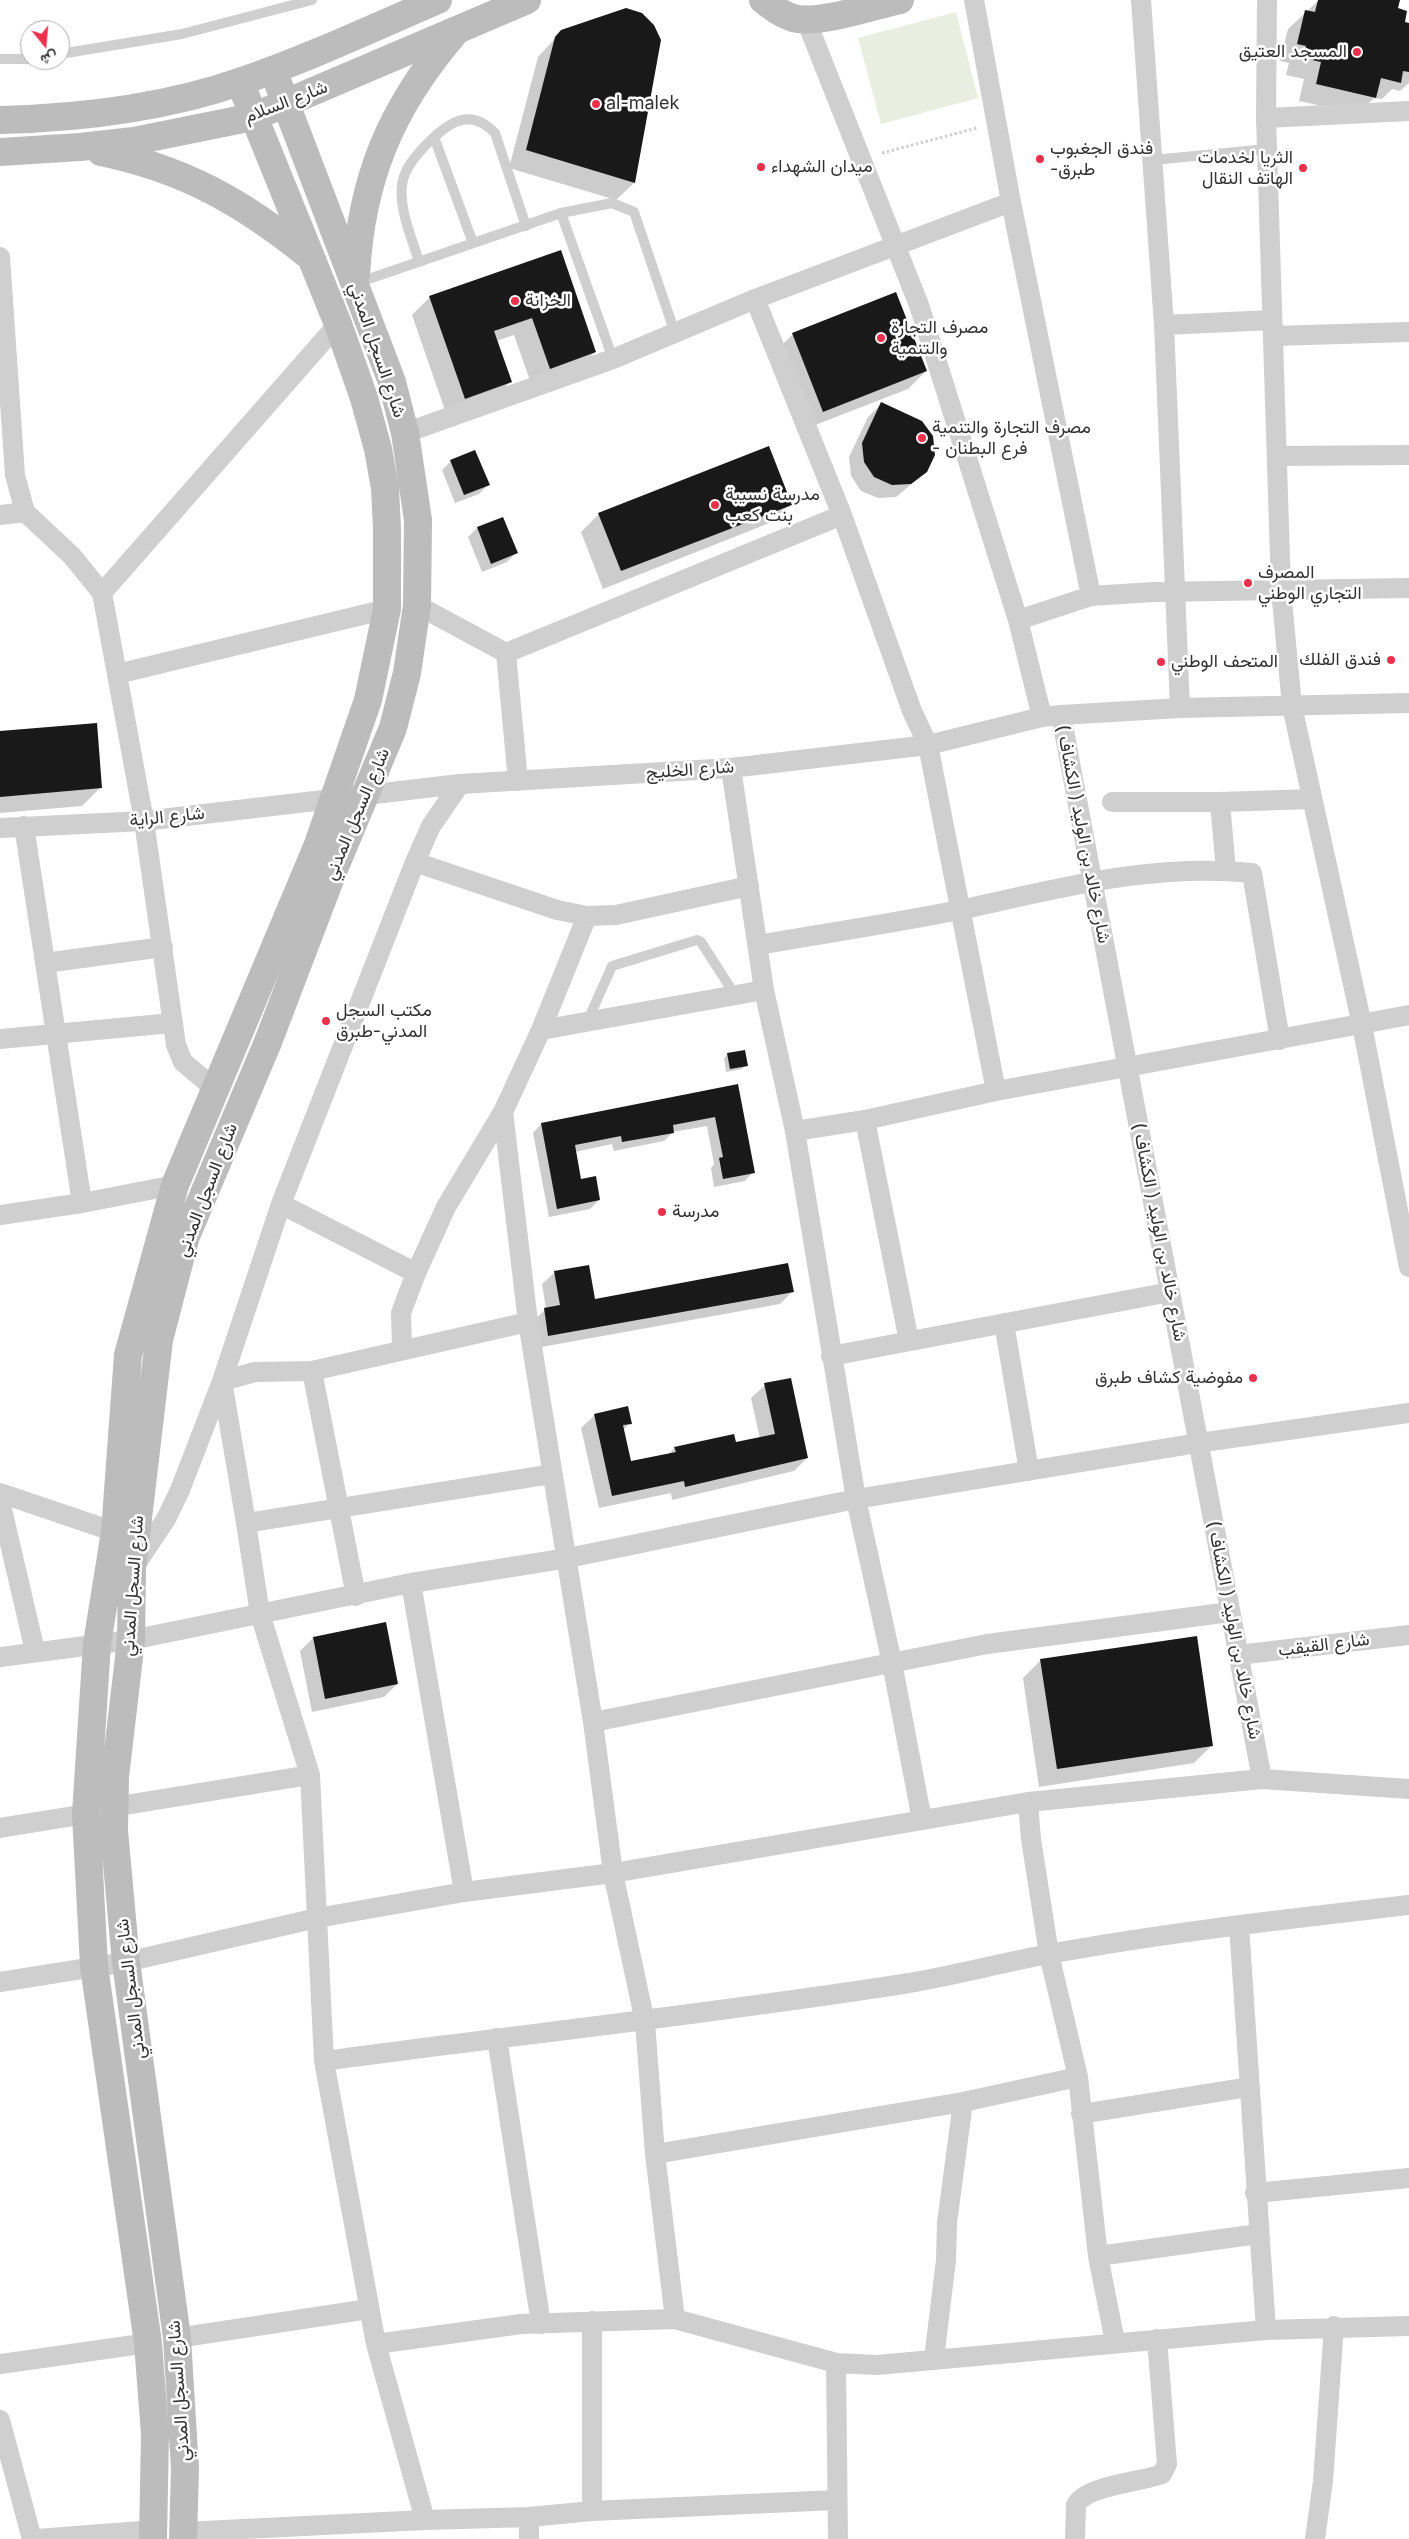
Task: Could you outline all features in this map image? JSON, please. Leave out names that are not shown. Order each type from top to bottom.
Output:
[{"type":"street","name":"شارع السلام","points":[[0,120],[89,115],[139,107],[240,82],[274,70],[438,0]]},
{"type":"street","name":"شارع السلام","points":[[0,152],[80,147],[134,141],[254,117],[286,105],[527,0]]},
{"type":"street","points":[[763,0],[784,14],[806,20],[821,19],[900,0]]},
{"type":"street","points":[[974,0],[1011,202],[1091,596]]},
{"type":"street","points":[[1141,0],[1164,325],[1180,708]]},
{"type":"street","points":[[1267,0],[1266,118],[1281,590],[1292,706],[1362,1025],[1409,1267]]},
{"type":"street","name":"شارع خالد بن الوليد ( الكشاف )","points":[[806,20],[919,305],[1018,620],[1051,716],[1092,880],[1262,1779]]},
{"type":"street","points":[[356,284],[358,237],[367,192],[381,147],[401,105],[427,66],[457,31]]},
{"type":"street","name":"شارع السجل المدني","points":[[184,2536],[185,2460],[177,2338],[126,1962],[113,1807],[118,1744],[131,1640],[132,1569],[159,1340],[186,1236],[268,1042],[334,869],[367,795],[393,728],[407,673],[417,605],[418,520],[404,433],[392,382],[274,70]]},
{"type":"street","name":"شارع السجل المدني","points":[[153,2534],[154,2434],[148,2342],[94,1966],[86,1814],[97,1644],[114,1532],[128,1355],[175,1185],[214,1088],[304,880],[334,798],[368,700],[387,609],[385,488],[378,449],[364,398],[338,324],[240,82]]},
{"type":"street","points":[[1266,118],[1409,111]]},
{"type":"street","points":[[80,147],[138,161],[179,174],[226,196],[269,224],[309,256]]},
{"type":"street","points":[[404,433],[613,359],[755,299],[1011,202]]},
{"type":"street","points":[[0,257],[15,475],[25,512],[72,556],[102,593],[144,820],[178,1055],[192,1070],[214,1088]]},
{"type":"street","points":[[755,299],[842,515],[912,711],[928,745],[996,1091]]},
{"type":"street","points":[[102,593],[338,324]]},
{"type":"street","points":[[1164,325],[1409,332]]},
{"type":"street","points":[[1277,456],[1409,455]]},
{"type":"street","points":[[0,515],[25,512]]},
{"type":"street","points":[[506,653],[842,515]]},
{"type":"street","points":[[1018,620],[1091,596],[1409,588]]},
{"type":"street","points":[[417,605],[506,653]]},
{"type":"street","points":[[117,674],[387,609]]},
{"type":"street","points":[[506,653],[518,781]]},
{"type":"street","name":"شارع الخليج","points":[[334,798],[460,784],[731,768],[928,745],[1051,716],[1180,708],[1409,704]]},
{"type":"street","points":[[731,768],[764,990],[795,1131],[856,1499],[892,1663],[922,1820]]},
{"type":"street","points":[[132,1569],[166,1520],[222,1381],[282,1204],[414,862],[431,826],[460,784]]},
{"type":"street","name":"شارع الراية","points":[[0,828],[144,820],[334,798]]},
{"type":"street","points":[[1112,802],[1220,802],[1312,799]]},
{"type":"street","points":[[1220,802],[1226,870]]},
{"type":"street","points":[[24,826],[82,1203]]},
{"type":"street","points":[[414,862],[557,910],[587,916],[616,916],[749,886]]},
{"type":"street","points":[[758,945],[961,909],[1092,880],[1135,874],[1226,870],[1252,873],[1280,1040]]},
{"type":"street","points":[[402,1349],[401,1313],[416,1273],[446,1207],[503,1112],[540,1030],[587,916]]},
{"type":"street","points":[[45,963],[163,947]]},
{"type":"street","points":[[540,1030],[764,990]]},
{"type":"street","points":[[795,1131],[864,1120],[996,1091],[1409,1016]]},
{"type":"street","points":[[0,1038],[172,1024]]},
{"type":"street","points":[[503,1112],[528,1322],[552,1474],[568,1558],[593,1722],[613,1873],[645,2022],[655,2154],[675,2319]]},
{"type":"street","points":[[864,1120],[909,1341]]},
{"type":"street","points":[[0,1215],[82,1203],[175,1185]]},
{"type":"street","points":[[282,1204],[416,1273]]},
{"type":"street","points":[[831,1356],[1170,1292]]},
{"type":"street","points":[[222,1381],[255,1372],[312,1371],[402,1349],[528,1322]]},
{"type":"street","points":[[1004,1323],[1029,1471]]},
{"type":"street","points":[[312,1371],[356,1596]]},
{"type":"street","points":[[222,1381],[260,1614],[310,1775],[324,2061],[376,2344],[425,2520]]},
{"type":"street","points":[[0,1657],[131,1640],[356,1596],[410,1583],[568,1558],[856,1499],[1198,1443],[1409,1413]]},
{"type":"street","points":[[246,1523],[552,1474]]},
{"type":"street","points":[[0,1493],[114,1532]]},
{"type":"street","points":[[0,1501],[35,1651]]},
{"type":"street","points":[[410,1583],[464,1892]]},
{"type":"street","points":[[593,1722],[987,1644],[1230,1612]]},
{"type":"street","name":"شارع القيقب","points":[[1238,1655],[1409,1635]]},
{"type":"street","points":[[113,1807],[310,1775]]},
{"type":"street","points":[[0,1982],[126,1962],[317,1918],[464,1892],[613,1873],[1028,1802],[1262,1779],[1409,1789]]},
{"type":"street","points":[[1028,1802],[1031,1839],[1049,1954],[1078,2077],[1098,2256],[1115,2342]]},
{"type":"street","points":[[0,1828],[86,1814]]},
{"type":"street","points":[[324,2061],[497,2038],[645,2022],[907,1983],[1049,1954],[1239,1925],[1409,1905]]},
{"type":"street","points":[[1239,1925],[1255,2193],[1266,2330]]},
{"type":"street","points":[[497,2038],[541,2324]]},
{"type":"street","points":[[655,2154],[963,2102],[1078,2077]]},
{"type":"street","points":[[1081,2114],[1249,2087]]},
{"type":"street","points":[[934,2359],[947,2223],[963,2102]]},
{"type":"street","points":[[1255,2193],[1409,2178]]},
{"type":"street","points":[[1098,2256],[1258,2234]]},
{"type":"street","points":[[177,2338],[369,2309]]},
{"type":"street","points":[[376,2344],[521,2324],[675,2319],[836,2363],[877,2365],[1115,2342],[1266,2330],[1334,2326],[1409,2326]]},
{"type":"street","points":[[592,2321],[592,2511]]},
{"type":"street","points":[[1315,2539],[1322,2481],[1334,2326]]},
{"type":"street","points":[[1075,2539],[1075,2515],[1079,2500],[1101,2489],[1162,2474],[1167,2464],[1157,2339]]},
{"type":"street","points":[[0,2364],[148,2342]]},
{"type":"street","points":[[836,2363],[836,2500],[838,2539]]},
{"type":"street","points":[[0,2420],[32,2539]]},
{"type":"street","points":[[184,2536],[425,2520],[529,2517],[592,2511],[836,2500]]},
{"type":"street","points":[[529,2517],[529,2539]]},
{"type":"street","points":[[37,2539],[153,2534]]},
{"type":"lane","points":[[70,52],[182,34],[312,0]]},
{"type":"lane","points":[[0,59],[20,59]]},
{"type":"lane","points":[[418,262],[401,198],[402,182],[411,161],[443,127],[454,121],[466,120],[487,125],[495,133],[526,226]]},
{"type":"lane","points":[[434,138],[473,243]]},
{"type":"lane","points":[[1153,160],[1267,149]]},
{"type":"lane","points":[[356,284],[561,213],[612,203],[634,212],[675,333]]},
{"type":"lane","points":[[561,213],[613,359]]},
{"type":"lane","points":[[588,1020],[612,966],[697,940],[701,942],[736,995]]},
{"type":"path","points":[[860,159],[997,123]]},
{"type":"green space","points":[[956,12],[978,98],[881,124],[858,38]]},
{"type":"building","name":"المسجد العتيق","points":[[1318,0],[1400,0],[1398,8],[1407,11],[1405,22],[1409,23],[1409,72],[1403,71],[1401,83],[1381,78],[1376,98],[1316,84],[1321,62],[1303,58],[1306,46],[1297,44],[1305,10],[1315,12]]},
{"type":"building","points":[[626,8],[642,13],[654,25],[661,40],[635,183],[526,150],[555,37],[561,30]]},
{"type":"building","points":[[561,250],[596,352],[550,369],[532,318],[494,331],[512,382],[465,399],[429,296]]},
{"type":"building","points":[[896,292],[927,371],[823,412],[792,333]]},
{"type":"building","points":[[881,402],[922,421],[933,436],[935,455],[927,472],[911,484],[892,485],[874,477],[864,462],[862,443]]},
{"type":"building","points":[[769,446],[792,505],[621,571],[598,513]]},
{"type":"building","points":[[475,450],[490,485],[464,495],[450,460]]},
{"type":"building","points":[[503,517],[518,553],[491,564],[477,527]]},
{"type":"building","points":[[97,723],[102,788],[0,797],[0,731]]},
{"type":"building","points":[[745,1050],[748,1066],[730,1069],[727,1053]]},
{"type":"building","points":[[738,1084],[755,1173],[723,1179],[719,1158],[723,1157],[715,1117],[673,1125],[674,1133],[622,1142],[621,1136],[575,1145],[581,1179],[596,1176],[600,1200],[557,1209],[541,1123]]},
{"type":"building","points":[[788,1263],[794,1292],[548,1336],[544,1308],[560,1305],[554,1271],[589,1265],[595,1299]]},
{"type":"building","points":[[791,1378],[808,1458],[685,1487],[684,1481],[612,1496],[594,1414],[628,1406],[632,1424],[623,1425],[631,1461],[676,1452],[674,1447],[734,1434],[736,1442],[775,1434],[764,1383]]},
{"type":"building","points":[[386,1622],[398,1684],[325,1699],[313,1637]]},
{"type":"building","points":[[1197,1636],[1213,1746],[1057,1769],[1040,1659]]},
{"type":"place","name":"المسجد العتيق","points":[[1357,52]]},
{"type":"place","name":"al-malek","points":[[596,104]]},
{"type":"place","name":"فندق الجغبوب -طبرق","points":[[1040,159]]},
{"type":"place","name":"ميدان الشهداء","points":[[761,167]]},
{"type":"place","name":"الثريا لخدمات الهاتف النقال","points":[[1303,168]]},
{"type":"place","name":"الخزانة","points":[[515,301]]},
{"type":"place","name":"مصرف التجارة والتنمية","points":[[881,338]]},
{"type":"place","name":"مصرف التجارة والتنمية - فرع البطنان","points":[[922,438]]},
{"type":"place","name":"مدرسة نسيبة بنت كعب","points":[[715,505]]},
{"type":"place","name":"المصرف التجاري الوطني","points":[[1248,583]]},
{"type":"place","name":"فندق الفلك","points":[[1391,660]]},
{"type":"place","name":"المتحف الوطني","points":[[1161,662]]},
{"type":"place","name":"مكتب السجل المدني-طبرق","points":[[326,1021]]},
{"type":"place","name":"مدرسة","points":[[662,1212]]},
{"type":"place","name":"مفوضية كشاف طبرق","points":[[1253,1378]]}]
